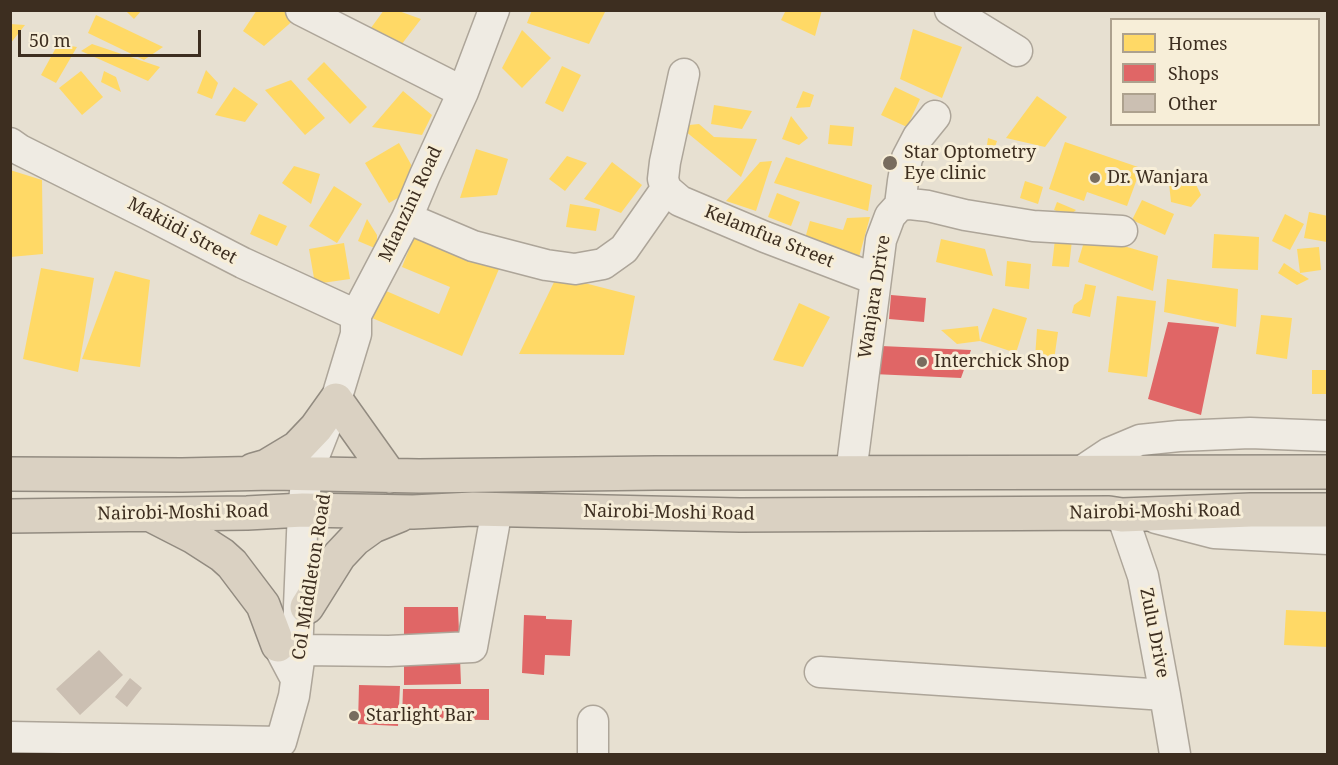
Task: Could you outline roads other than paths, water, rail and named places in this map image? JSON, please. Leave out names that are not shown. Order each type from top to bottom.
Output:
[{"type":"highway","points":[[246,473],[267,466],[297,448],[316,428],[336,400],[390,476]]},
{"type":"highway","name":"Nairobi-Moshi Road","points":[[10,474],[246,473],[390,476],[656,473],[1328,472]]},
{"type":"highway","name":"Nairobi-Moshi Road","points":[[10,516],[497,509],[740,515],[1109,513],[1132,515],[1251,510],[1328,510]]},
{"type":"highway","points":[[307,607],[339,556],[355,539],[373,525],[413,512]]},
{"type":"highway","points":[[149,514],[194,537],[232,564],[289,647]]},
{"type":"street","points":[[301,10],[463,92]]},
{"type":"street","name":"Mianzini Road","points":[[336,400],[356,334],[356,315],[407,218],[463,92],[494,10]]},
{"type":"street","points":[[950,10],[1017,51]]},
{"type":"street","points":[[407,218],[473,246],[546,265],[576,269],[603,264],[624,249],[666,189],[663,179],[665,162],[684,74]]},
{"type":"street","points":[[935,116],[918,137],[908,158],[900,205],[928,206],[965,215],[1033,226],[1122,231]]},
{"type":"street","name":"Makiidi Street","points":[[10,143],[243,263],[356,315]]},
{"type":"street","name":"Kelamfua Street","points":[[666,189],[680,201],[765,237],[875,279]]},
{"type":"street","name":"Wanjara Drive","points":[[851,473],[881,240],[890,216],[900,205]]},
{"type":"street","name":"Col Middleton Road","points":[[281,748],[294,696],[318,475],[336,400]]},
{"type":"street","points":[[1079,473],[1109,453],[1140,440],[1179,436],[1250,434],[1328,436]]},
{"type":"street","points":[[289,647],[388,651],[472,647],[497,509]]},
{"type":"street","name":"Col Middleton Road","points":[[281,748],[275,699],[289,647],[307,607],[314,511]]},
{"type":"street","points":[[1132,515],[1214,533],[1328,539]]},
{"type":"street","name":"Zulu Drive","points":[[1132,515],[1175,754]]},
{"type":"street","name":"Col Middleton Road","points":[[289,647],[296,679]]},
{"type":"street","points":[[820,672],[1165,695]]},
{"type":"street","points":[[593,722],[593,754]]},
{"type":"street","points":[[10,737],[281,748]]},
{"type":"place","name":"Star Optometry Eye clinic","points":[[890,163]]},
{"type":"place","name":"Dr. Wanjara","points":[[1095,178]]},
{"type":"place","name":"Interchick Shop","points":[[922,362]]},
{"type":"place","name":"Starlight Bar","points":[[354,716]]}]
